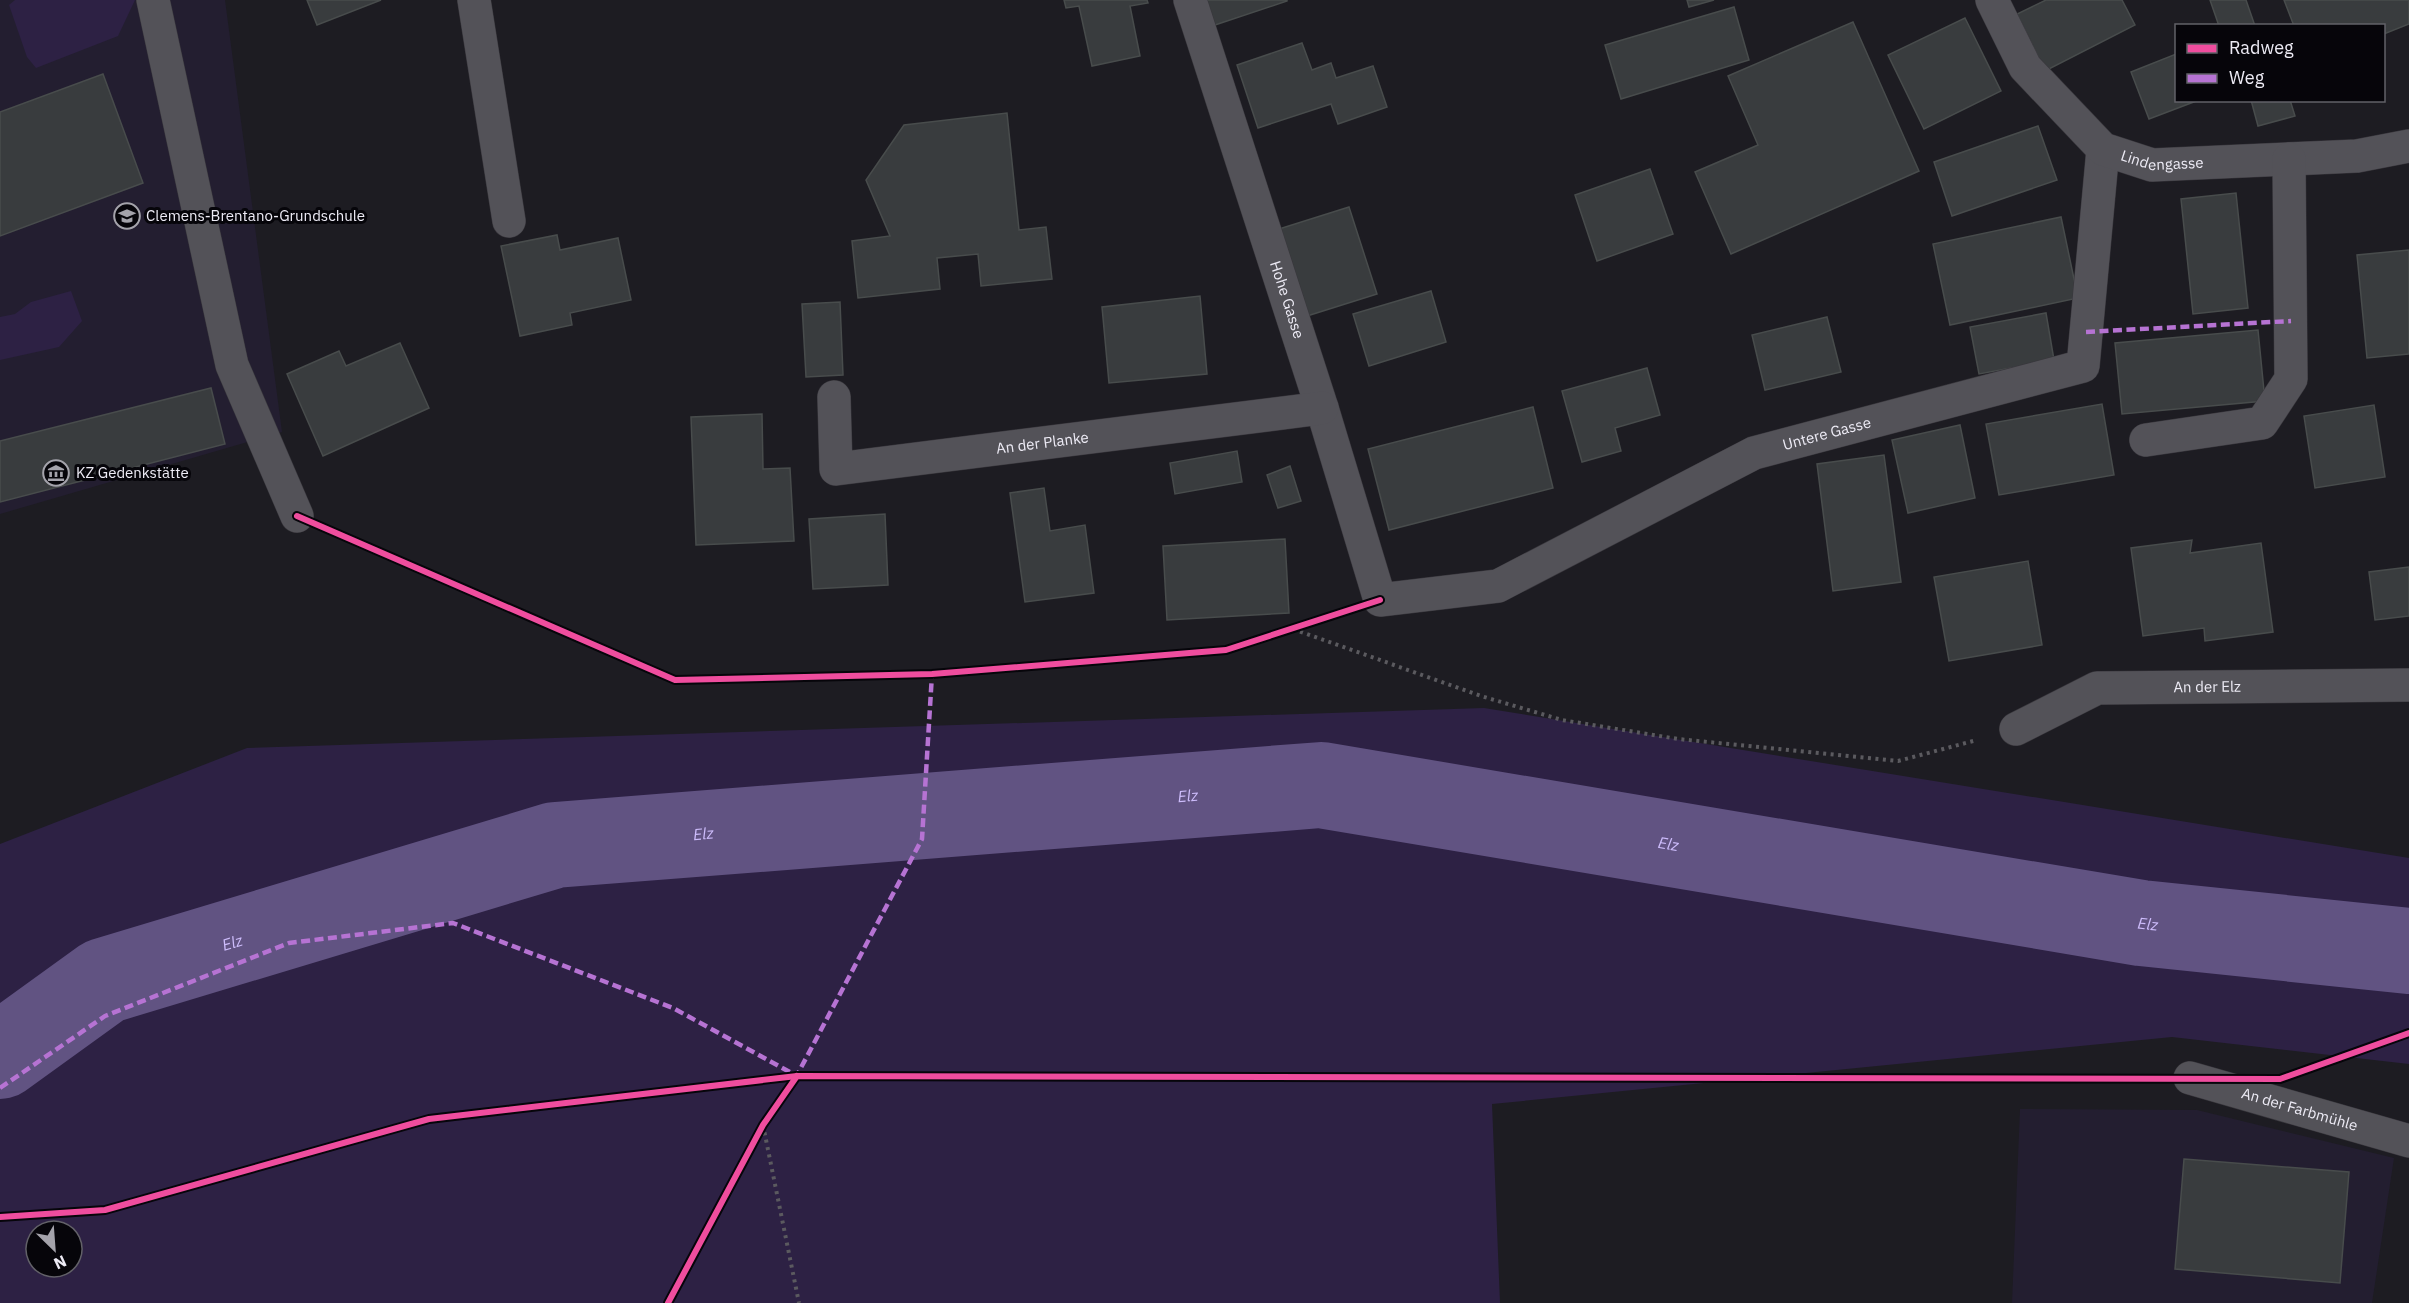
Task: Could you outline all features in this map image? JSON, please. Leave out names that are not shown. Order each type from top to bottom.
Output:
[{"type":"street","points":[[153,0],[232,365],[297,516]]},
{"type":"street","points":[[474,0],[509,221]]},
{"type":"street","name":"Hohe Gasse","points":[[1190,0],[1322,408],[1380,600]]},
{"type":"street","name":"Lindengasse","points":[[1992,0],[2025,67],[2103,150],[2152,165],[2357,156],[2409,146]]},
{"type":"street","name":"Untere Gasse","points":[[1380,600],[1498,586],[1754,453],[2083,366],[2103,150]]},
{"type":"street","points":[[2146,440],[2262,423],[2291,379],[2289,159]]},
{"type":"street","name":"An der Planke","points":[[834,397],[836,468],[1322,408]]},
{"type":"street","name":"An der Elz","points":[[2016,729],[2097,688],[2409,685]]},
{"type":"street","name":"An der Farbmühle","points":[[2190,1078],[2409,1141]]},
{"type":"path","points":[[1293,629],[1481,696],[1562,720],[1678,740],[1898,761],[2016,729]]},
{"type":"path","points":[[763,1125],[800,1303]]},
{"type":"shaded area","name":"Clemens-Brentano-Grundschule","points":[[0,0],[225,0],[282,432],[0,514]]},
{"type":"shaded area","points":[[15,0],[135,0],[118,36],[36,68],[27,57],[9,5]]},
{"type":"shaded area","points":[[71,291],[82,321],[59,347],[0,360],[0,317],[15,314],[31,302]]},
{"type":"shaded area","points":[[1484,708],[2409,858],[2409,1064],[2172,1037],[1492,1104],[1500,1303],[0,1303],[0,844],[247,748]]},
{"type":"shaded area","points":[[2020,1109],[2197,1110],[2394,1158],[2372,1303],[2012,1303]]},
{"type":"building","points":[[307,0],[381,0],[317,25]]},
{"type":"building","points":[[1064,0],[1147,0],[1148,3],[1130,6],[1140,56],[1092,66],[1079,6],[1066,8]]},
{"type":"building","points":[[1200,0],[1287,0],[1287,1],[1209,27]]},
{"type":"building","points":[[1687,0],[1714,0],[1689,7]]},
{"type":"building","points":[[2046,0],[2122,0],[2135,25],[2045,71],[2017,14]]},
{"type":"building","points":[[2210,0],[2246,0],[2254,24],[2218,24]]},
{"type":"building","points":[[2284,0],[2409,0],[2409,24],[2385,34],[2385,24],[2293,24]]},
{"type":"building","points":[[1734,7],[1749,60],[1621,99],[1605,45]]},
{"type":"building","points":[[1965,18],[2001,91],[1924,129],[1888,55]]},
{"type":"building","points":[[1853,22],[1919,171],[1731,254],[1695,172],[1758,145],[1728,76]]},
{"type":"building","points":[[1302,43],[1312,70],[1331,63],[1336,78],[1373,66],[1387,107],[1338,124],[1331,104],[1258,128],[1237,65]]},
{"type":"building","points":[[2175,54],[2175,102],[2194,102],[2149,119],[2131,72]]},
{"type":"building","points":[[103,74],[143,183],[0,236],[0,112]]},
{"type":"building","points":[[2252,102],[2291,102],[2295,116],[2258,126]]},
{"type":"building","points":[[1007,113],[1019,230],[1046,227],[1052,279],[981,286],[978,254],[937,258],[940,289],[858,298],[852,241],[890,236],[866,180],[904,125]]},
{"type":"building","points":[[2038,126],[2057,180],[1952,216],[1934,162]]},
{"type":"building","points":[[1650,169],[1673,234],[1597,261],[1575,195]]},
{"type":"building","points":[[2236,193],[2248,308],[2193,314],[2181,199]]},
{"type":"building","points":[[1349,207],[1377,294],[1307,316],[1279,229]]},
{"type":"building","points":[[2061,217],[2078,298],[1950,325],[1933,244]]},
{"type":"building","points":[[557,235],[560,250],[618,238],[631,300],[570,313],[572,325],[520,336],[501,246]]},
{"type":"building","points":[[2409,250],[2409,354],[2367,358],[2357,255]]},
{"type":"building","points":[[1431,291],[1446,342],[1369,366],[1353,314]]},
{"type":"building","points":[[1200,296],[1207,374],[1109,383],[1102,307]]},
{"type":"building","points":[[840,302],[843,375],[806,377],[802,304]]},
{"type":"building","points":[[2046,313],[2054,360],[1979,374],[1970,327]]},
{"type":"building","points":[[1827,317],[1841,372],[1765,390],[1752,335]]},
{"type":"building","points":[[2258,330],[2265,401],[2122,414],[2115,343]]},
{"type":"building","points":[[400,343],[429,408],[323,456],[287,374],[339,351],[346,366]]},
{"type":"building","points":[[1647,368],[1660,415],[1615,428],[1621,451],[1582,462],[1562,391]]},
{"type":"building","name":"KZ Gedenkstätte","points":[[211,388],[225,444],[0,502],[0,441]]},
{"type":"building","points":[[2102,404],[2114,475],[1999,495],[1986,424]]},
{"type":"building","points":[[2374,405],[2385,477],[2315,488],[2304,416]]},
{"type":"building","points":[[1533,407],[1553,488],[1389,530],[1368,449]]},
{"type":"building","points":[[762,414],[763,469],[790,468],[794,541],[696,545],[691,417]]},
{"type":"building","points":[[1960,425],[1975,498],[1908,513],[1892,440]]},
{"type":"building","points":[[1237,451],[1242,482],[1175,494],[1170,463]]},
{"type":"building","points":[[1884,455],[1901,582],[1833,591],[1817,464]]},
{"type":"building","points":[[1290,466],[1301,501],[1278,508],[1267,475]]},
{"type":"building","points":[[1044,488],[1050,531],[1085,525],[1094,593],[1025,602],[1010,493]]},
{"type":"building","points":[[885,514],[888,585],[813,589],[809,519]]},
{"type":"building","points":[[1285,539],[1289,613],[1167,620],[1163,546]]},
{"type":"building","points":[[2192,540],[2190,553],[2261,543],[2273,632],[2205,641],[2204,628],[2143,636],[2131,548]]},
{"type":"building","points":[[2028,561],[2042,645],[1949,661],[1934,577]]},
{"type":"building","points":[[2409,567],[2409,616],[2375,620],[2369,572]]},
{"type":"building","points":[[2184,1159],[2349,1172],[2340,1283],[2175,1269]]},
{"type":"waterway","name":"Elz","points":[[0,1056],[104,981],[555,845],[1321,785],[2141,923],[2409,951]]},
{"type":"marked path","points":[[2086,332],[2291,321]]},
{"type":"marked path","points":[[795,1079],[922,839],[932,674]]},
{"type":"marked path","points":[[0,1088],[105,1016],[289,943],[453,923],[673,1008],[797,1076]]},
{"type":"cycle path","points":[[297,516],[675,680],[932,674],[1226,650],[1380,600]]},
{"type":"cycle path","points":[[0,1217],[105,1210],[429,1119],[797,1076],[2280,1079],[2409,1033]]},
{"type":"cycle path","points":[[668,1303],[763,1125],[797,1076]]},
{"type":"place","name":"Clemens-Brentano-Grundschule","points":[[127,216]]},
{"type":"place","name":"KZ Gedenkstätte","points":[[56,473]]}]
